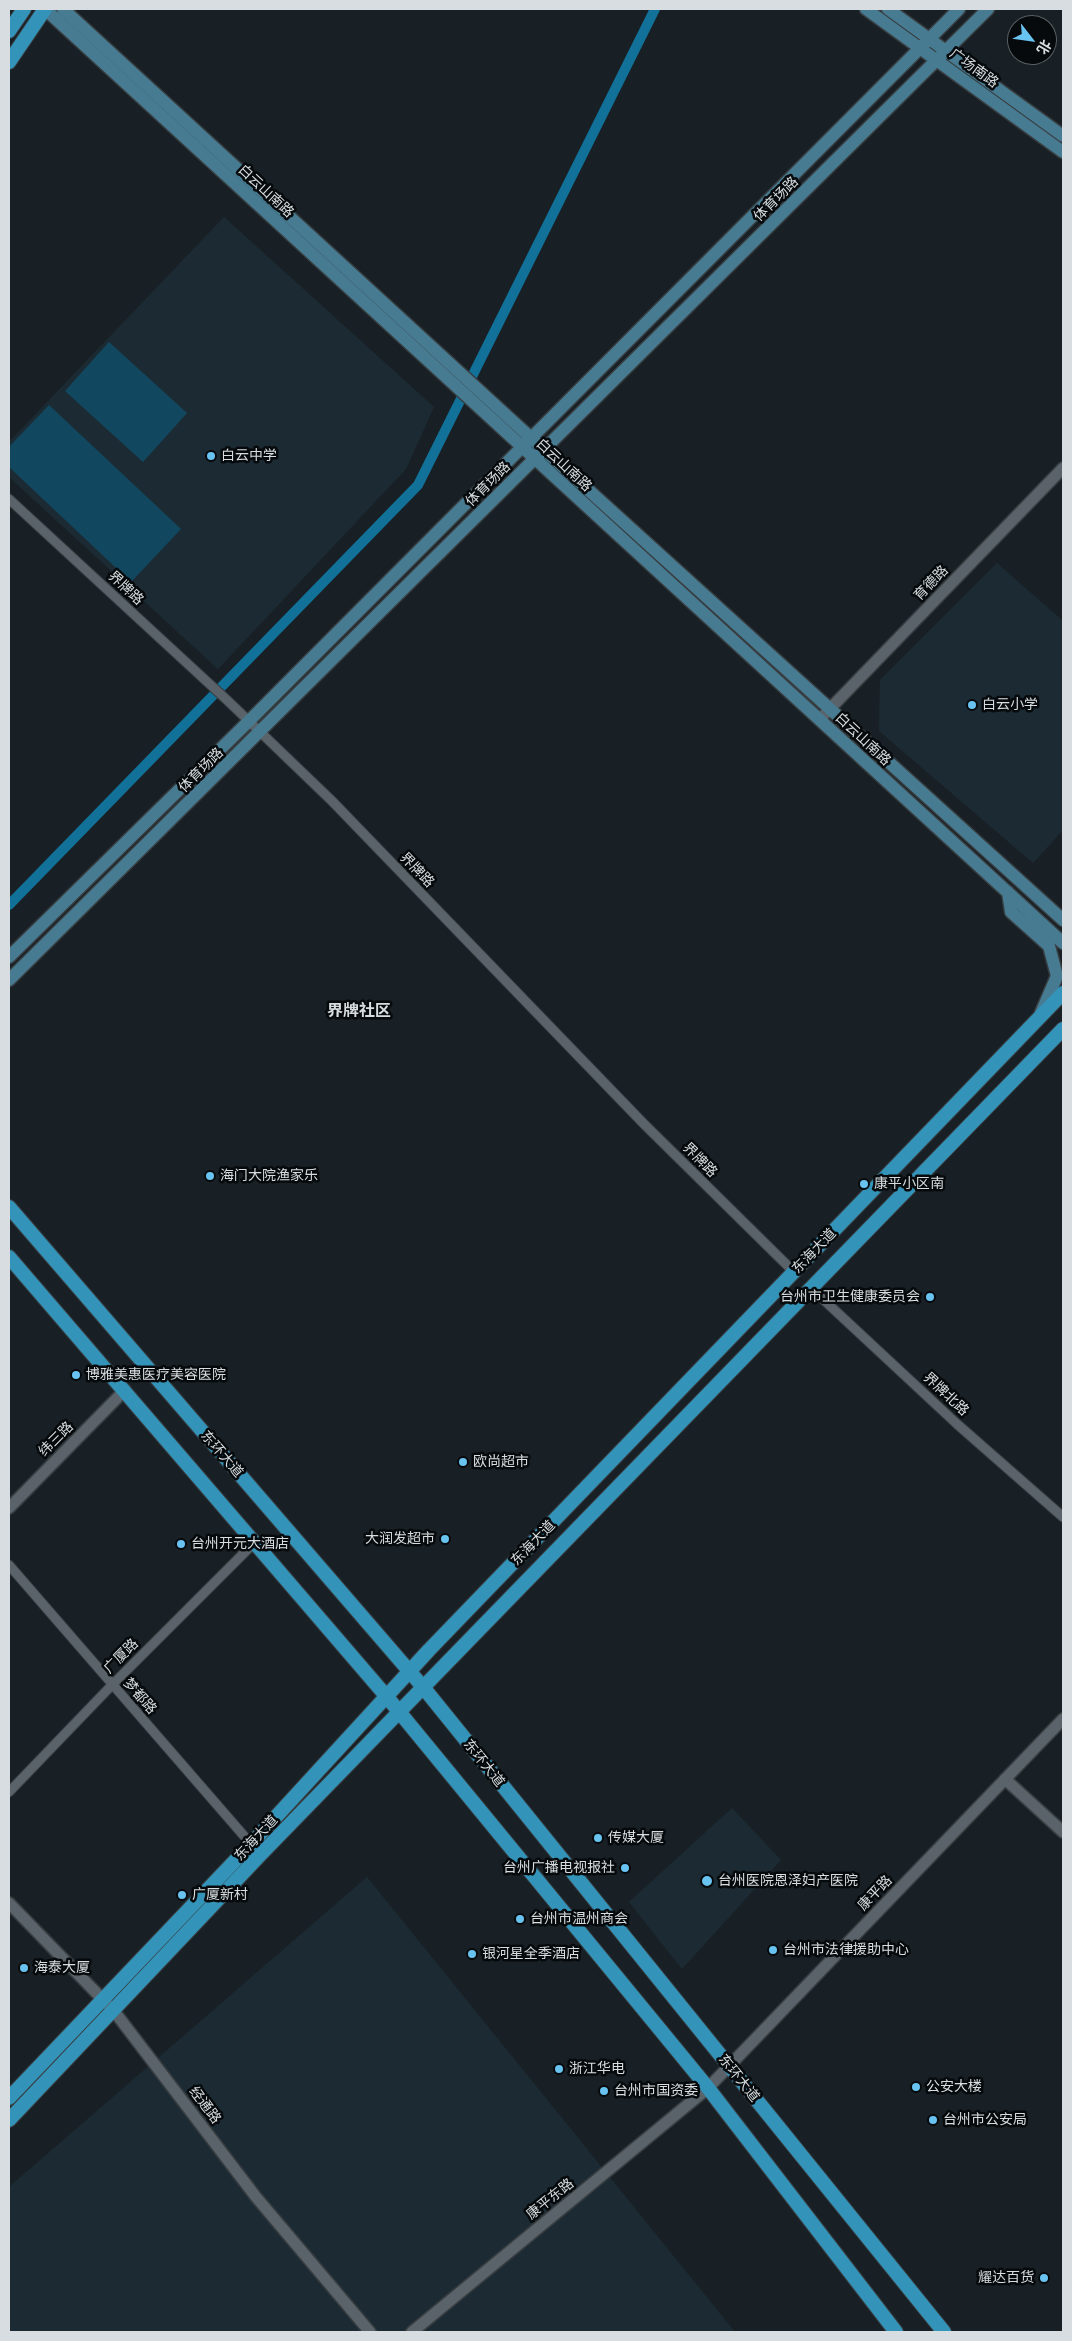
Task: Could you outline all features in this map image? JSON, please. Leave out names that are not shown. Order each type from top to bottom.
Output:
[{"type":"main road","points":[[9,31],[24,9]]},
{"type":"main road","points":[[9,62],[45,9]]},
{"type":"main road","name":"白云山南路","points":[[45,9],[527,442],[820,719],[1063,943]]},
{"type":"main road","name":"白云山南路","points":[[63,9],[450,372]]},
{"type":"main road","name":"广场南路","points":[[866,9],[925,43],[1063,136]]},
{"type":"main road","name":"广场南路","points":[[888,9],[925,43]]},
{"type":"main road","name":"体育场路","points":[[9,957],[249,721],[959,9]]},
{"type":"main road","name":"体育场路","points":[[9,980],[988,9]]},
{"type":"main road","name":"广场南路","points":[[942,55],[1063,152]]},
{"type":"main road","name":"白云山南路","points":[[539,454],[830,708],[1063,920]]},
{"type":"main road","points":[[1008,892],[1011,912],[1049,946],[1057,976],[1039,1018]]},
{"type":"main road","name":"东海大道","points":[[9,2098],[104,2000],[387,1696],[1063,993]]},
{"type":"main road","name":"东海大道","points":[[9,2120],[399,1711],[812,1289],[1063,1029]]},
{"type":"main road","name":"东环大道","points":[[9,1207],[423,1687],[944,2332]]},
{"type":"main road","points":[[9,1257],[387,1696],[708,2088],[896,2332]]},
{"type":"street","name":"育德路","points":[[820,719],[1063,468]]},
{"type":"street","name":"界牌路","points":[[9,499],[249,721],[332,801],[644,1124],[794,1272]]},
{"type":"street","name":"界牌北路","points":[[812,1289],[958,1424],[1063,1517]]},
{"type":"street","name":"纬三路","points":[[9,1508],[125,1390]]},
{"type":"street","name":"广厦路","points":[[9,1792],[112,1684],[256,1542]]},
{"type":"street","name":"梦都路","points":[[9,1566],[250,1844]]},
{"type":"street","name":"康平路","points":[[708,2088],[1063,1719]]},
{"type":"street","points":[[1005,1780],[1063,1832]]},
{"type":"street","name":"经通路","points":[[9,1903],[114,2011],[256,2198],[370,2332]]},
{"type":"street","name":"康平东路","points":[[412,2332],[708,2088]]},
{"type":"shaded area","name":"白云中学","points":[[224,217],[434,407],[406,469],[218,669],[9,477],[9,442]]},
{"type":"shaded area","points":[[109,342],[187,413],[143,462],[65,391]]},
{"type":"shaded area","points":[[49,405],[181,529],[131,582],[9,467],[9,447]]},
{"type":"shaded area","name":"白云小学","points":[[997,563],[1063,621],[1063,830],[1033,863],[879,731],[880,680]]},
{"type":"shaded area","name":"台州医院恩泽妇产医院","points":[[732,1808],[781,1860],[682,1969],[629,1902]]},
{"type":"shaded area","points":[[367,1877],[735,2332],[9,2332],[9,2187]]},
{"type":"waterway","points":[[9,905],[418,485],[655,9]]},
{"type":"place","name":"白云中学","points":[[211,456]]},
{"type":"place","name":"白云小学","points":[[972,705]]},
{"type":"place","name":"海门大院渔家乐","points":[[210,1176]]},
{"type":"place","name":"康平小区南","points":[[864,1184]]},
{"type":"place","name":"台州市卫生健康委员会","points":[[930,1297]]},
{"type":"place","name":"博雅美惠医疗美容医院","points":[[76,1375]]},
{"type":"place","name":"欧尚超市","points":[[463,1462]]},
{"type":"place","name":"大润发超市","points":[[445,1539]]},
{"type":"place","name":"台州开元大酒店","points":[[181,1544]]},
{"type":"place","name":"传媒大厦","points":[[598,1838]]},
{"type":"place","name":"台州广播电视报社","points":[[625,1868]]},
{"type":"place","name":"台州医院恩泽妇产医院","points":[[707,1881]]},
{"type":"place","name":"广厦新村","points":[[182,1895]]},
{"type":"place","name":"台州市温州商会","points":[[520,1919]]},
{"type":"place","name":"台州市法律援助中心","points":[[773,1950]]},
{"type":"place","name":"银河星全季酒店","points":[[472,1954]]},
{"type":"place","name":"海泰大厦","points":[[24,1968]]},
{"type":"place","name":"浙江华电","points":[[559,2069]]},
{"type":"place","name":"公安大楼","points":[[916,2087]]},
{"type":"place","name":"台州市国资委","points":[[604,2091]]},
{"type":"place","name":"台州市公安局","points":[[933,2120]]},
{"type":"place","name":"耀达百货","points":[[1044,2278]]},
{"type":"district","name":"界牌社区","points":[[359,1011]]}]
